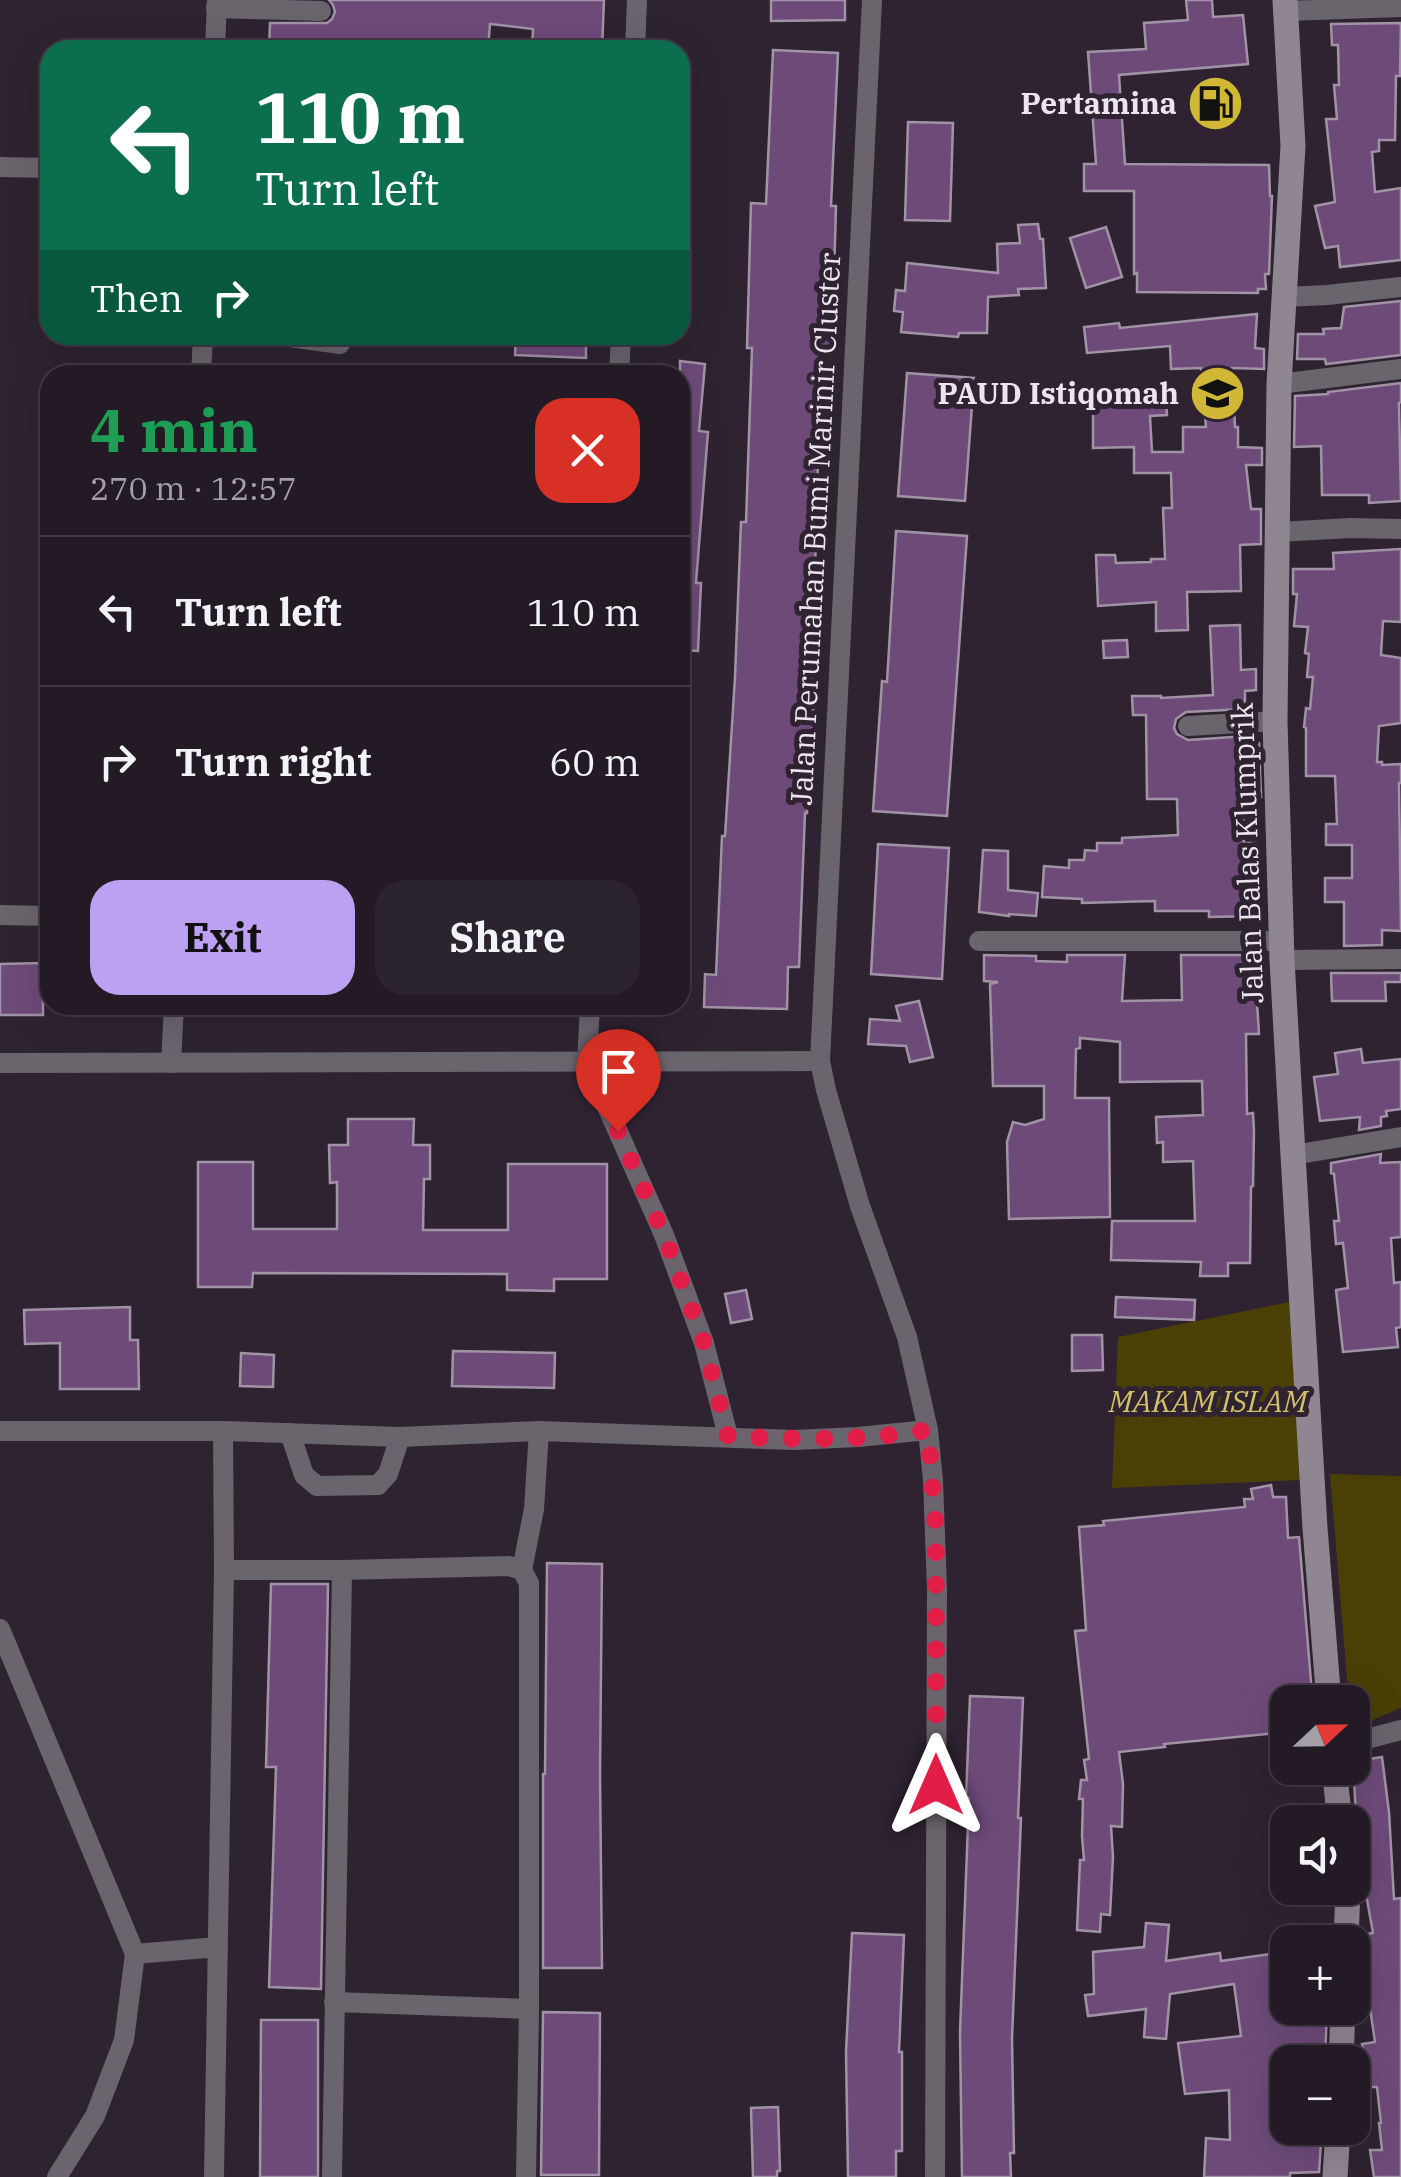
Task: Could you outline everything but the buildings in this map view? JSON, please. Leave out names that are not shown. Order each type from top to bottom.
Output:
[{"type":"street","points":[[635,40],[637,0]]},
{"type":"street","name":"Jalan Perumahan Bumi Marinir Cluster","points":[[872,0],[820,1061],[860,1206],[907,1337],[928,1430],[936,1590],[935,2177]]},
{"type":"street","points":[[215,40],[217,4],[321,12]]},
{"type":"street","points":[[1286,6],[1401,7]]},
{"type":"street","name":"Jalan Balas Klumprik","points":[[1286,6],[1293,146],[1279,384],[1274,721],[1293,1155],[1314,1528],[1328,1685]]},
{"type":"street","points":[[0,167],[40,168]]},
{"type":"street","points":[[1284,297],[1401,287]]},
{"type":"street","points":[[1279,384],[1401,369]]},
{"type":"street","points":[[1278,532],[1401,529]]},
{"type":"street","points":[[1188,726],[1274,721]]},
{"type":"street","points":[[0,915],[40,916]]},
{"type":"street","points":[[979,942],[1241,939],[1282,950],[1401,959]]},
{"type":"street","points":[[171,1062],[173,1015]]},
{"type":"street","points":[[589,1015],[587,1062],[664,1235],[704,1343],[728,1436]]},
{"type":"street","points":[[0,1063],[820,1061]]},
{"type":"street","points":[[1293,1155],[1401,1137]]},
{"type":"street","points":[[0,1431],[223,1430],[400,1437],[539,1430],[794,1440],[928,1430]]},
{"type":"street","points":[[214,2177],[223,1430]]},
{"type":"street","points":[[526,2177],[529,1583],[522,1570],[534,1509],[539,1430]]},
{"type":"street","points":[[290,1434],[304,1475],[317,1486],[378,1485],[388,1474],[400,1437]]},
{"type":"street","points":[[224,1570],[510,1566],[522,1570]]},
{"type":"street","points":[[332,2177],[342,1570]]},
{"type":"street","points":[[0,1629],[135,1954],[124,2040],[95,2116],[57,2177]]},
{"type":"street","points":[[1370,1738],[1401,1730]]},
{"type":"street","points":[[135,1954],[218,1947]]},
{"type":"street","points":[[334,2002],[529,2009]]},
{"type":"street","points":[[1335,2177],[1337,2145]]},
{"type":"green space","name":"MAKAM ISLAM","points":[[1289,1302],[1301,1480],[1112,1488],[1118,1337]]},
{"type":"green space","name":"MAKAM ISLAM","points":[[1330,1474],[1401,1476],[1401,1708],[1370,1721],[1370,1685],[1348,1685]]},
{"type":"place","name":"Pertamina","points":[[1216,104]]},
{"type":"place","name":"PAUD Istiqomah","points":[[1218,394]]},
{"type":"route","points":[[618,1131],[664,1235],[704,1343],[728,1436],[794,1440],[928,1430],[936,1530],[936,1785]]}]
